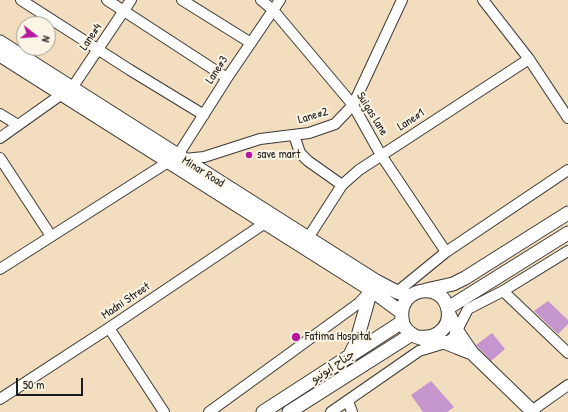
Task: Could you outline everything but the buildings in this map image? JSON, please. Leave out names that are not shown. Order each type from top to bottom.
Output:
[{"type":"main road","name":"Minar Road","points":[[0,42],[67,91],[146,141],[308,238],[376,281],[397,292],[410,296]]},
{"type":"main road","name":"Minar Road","points":[[0,55],[67,91]]},
{"type":"main road","name":"Minar Road","points":[[177,159],[265,223],[371,290],[402,317]]},
{"type":"main road","points":[[472,353],[445,343],[414,336],[404,327],[402,317],[406,300],[418,292],[453,284],[465,278],[568,213]]},
{"type":"main road","points":[[414,336],[428,338],[439,334],[446,325],[448,311],[568,232]]},
{"type":"main road","points":[[348,358],[356,343],[371,290]]},
{"type":"main road","points":[[426,290],[434,292],[445,301],[457,331],[472,353],[532,411]]},
{"type":"main road","name":"جناح ایونیو","points":[[263,412],[348,358],[402,317]]},
{"type":"main road","name":"جناح ایونیو","points":[[288,412],[414,336]]},
{"type":"street","points":[[21,0],[98,50],[204,115]]},
{"type":"street","points":[[107,0],[227,78]]},
{"type":"street","name":"Lane#4","points":[[0,138],[67,91],[98,50],[131,0]]},
{"type":"street","points":[[182,0],[251,44]]},
{"type":"street","name":"Suigas lane","points":[[261,0],[273,10],[353,105],[381,155],[446,252]]},
{"type":"street","name":"Lane#3","points":[[177,159],[227,78],[280,0]]},
{"type":"street","name":"Lane#2","points":[[177,159],[204,157],[260,139],[309,133],[335,124],[353,105],[402,0]]},
{"type":"street","points":[[483,0],[529,59],[568,118]]},
{"type":"street","name":"Lane#1","points":[[308,238],[342,186],[360,170],[529,59]]},
{"type":"street","points":[[0,114],[18,126]]},
{"type":"street","points":[[294,135],[300,153],[308,161],[342,186]]},
{"type":"street","points":[[0,158],[51,236]]},
{"type":"street","points":[[0,269],[177,159]]},
{"type":"street","points":[[397,292],[446,252],[568,170]]},
{"type":"street","name":"Madni Street","points":[[0,399],[265,223]]},
{"type":"street","points":[[331,412],[419,351],[445,343],[453,338],[468,309],[503,291],[568,251]]},
{"type":"street","points":[[209,412],[359,303],[371,290]]},
{"type":"street","points":[[503,291],[568,353]]},
{"type":"street","points":[[109,328],[164,412]]},
{"type":"street","points":[[532,411],[568,385]]},
{"type":"street","points":[[348,401],[352,412]]},
{"type":"place","name":"save mart","points":[[249,155]]},
{"type":"place","name":"Fatima Hospital","points":[[296,337]]}]
